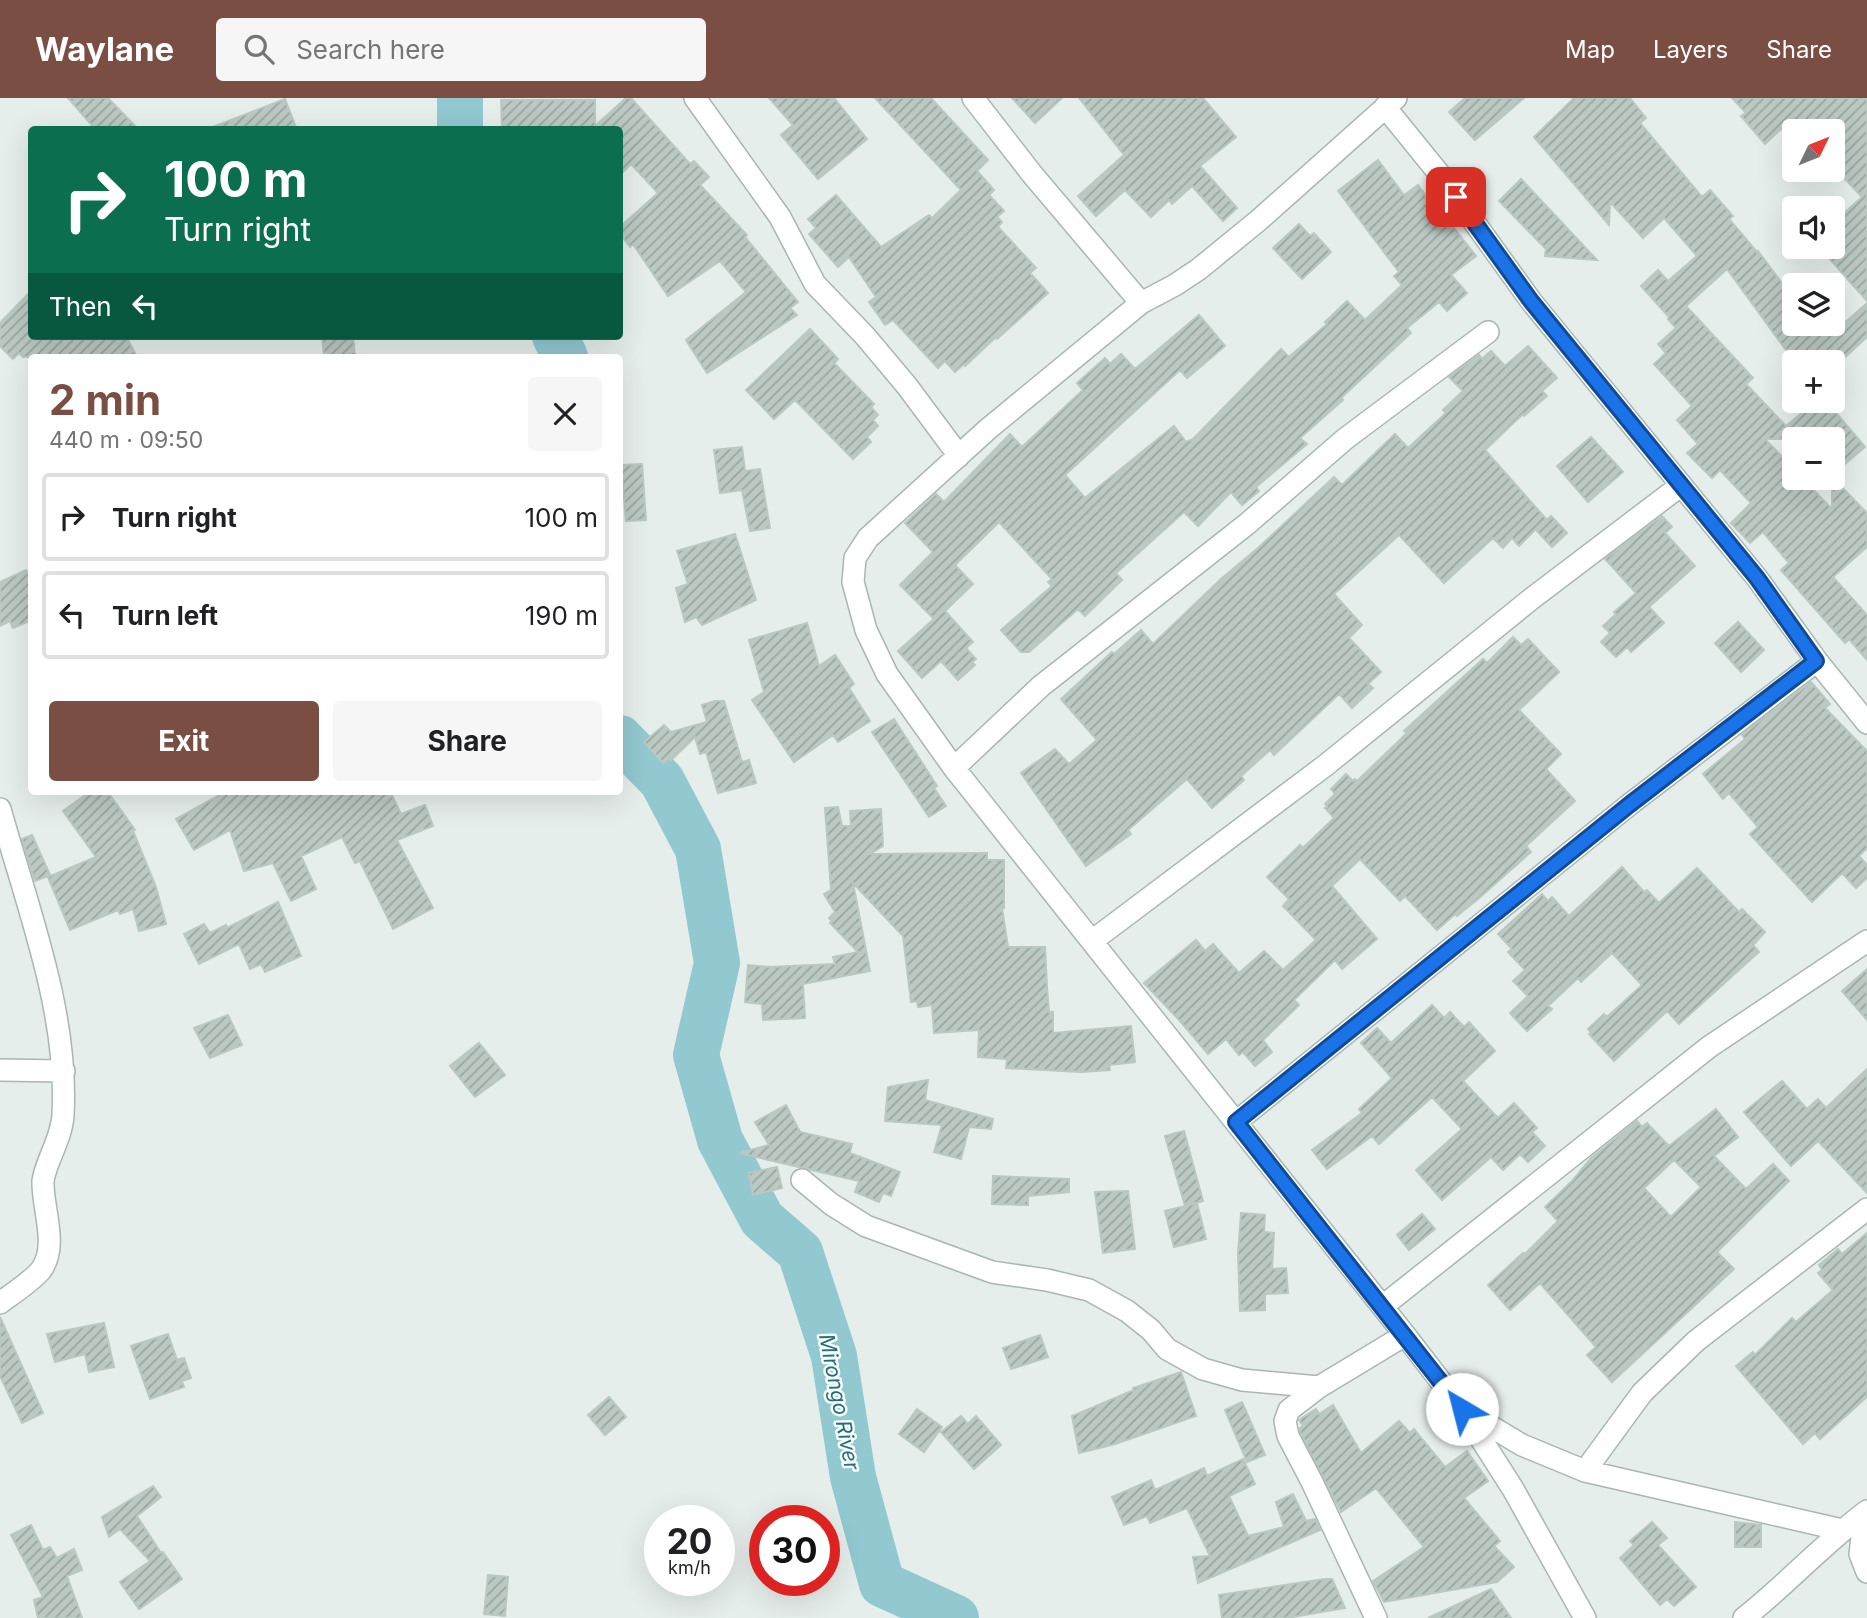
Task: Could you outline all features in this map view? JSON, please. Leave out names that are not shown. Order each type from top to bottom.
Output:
[{"type":"street","points":[[695,98],[780,217],[816,284],[906,386],[959,456]]},
{"type":"street","points":[[973,98],[1032,174],[1140,303]]},
{"type":"street","points":[[1585,1618],[1513,1489],[1462,1409],[954,768],[887,674],[866,630],[853,583],[855,558],[868,538],[959,456],[1140,303],[1199,269],[1259,220],[1390,103],[1531,301],[1757,578],[1816,661],[1867,723]]},
{"type":"street","points":[[954,768],[1041,686],[1247,524],[1345,439],[1488,332]]},
{"type":"street","points":[[1092,941],[1326,765],[1530,600],[1680,486]]},
{"type":"street","points":[[1236,1122],[1629,805],[1816,661]]},
{"type":"street","points":[[0,809],[55,1004],[64,1071],[63,1119],[55,1151],[43,1178],[48,1254],[41,1270],[0,1303]]},
{"type":"street","points":[[1382,1306],[1709,1047],[1867,941]]},
{"type":"street","points":[[0,1070],[64,1071]]},
{"type":"street","points":[[802,1180],[831,1204],[866,1226],[992,1272],[1048,1280],[1089,1290],[1128,1311],[1151,1330],[1167,1349],[1203,1369],[1242,1380],[1319,1387]]},
{"type":"street","points":[[1586,1471],[1642,1393],[1696,1342],[1867,1209]]},
{"type":"street","points":[[1376,1618],[1288,1436],[1285,1421],[1289,1410],[1319,1387],[1405,1335]]},
{"type":"street","points":[[1462,1409],[1522,1446],[1586,1471],[1842,1530]]},
{"type":"street","points":[[1744,1618],[1842,1530],[1866,1512]]},
{"type":"street","points":[[1866,1512],[1860,1554],[1867,1572]]},
{"type":"building","points":[[68,98],[108,98],[135,126],[92,126]]},
{"type":"building","points":[[626,98],[631,98],[690,164],[694,161],[709,177],[700,185],[747,235],[745,237],[798,302],[790,308],[797,315],[707,373],[686,340],[746,292],[720,261],[668,296],[633,244],[630,247],[623,238],[623,224],[658,193],[631,164],[623,172],[623,126],[595,126]]},
{"type":"building","points":[[769,98],[834,98],[867,139],[818,179],[781,135],[793,125]]},
{"type":"building","points":[[875,98],[931,98],[988,160],[977,171],[994,190],[989,195],[1004,211],[997,217],[1002,222],[998,227],[1036,268],[1030,273],[1048,293],[955,372],[945,361],[938,368],[893,320],[885,325],[869,302],[876,297],[849,257],[838,267],[809,234],[816,228],[808,219],[836,195],[881,247],[929,215],[932,218],[961,190]]},
{"type":"building","points":[[1012,98],[1062,98],[1035,123]]},
{"type":"building","points":[[1079,98],[1203,98],[1236,137],[1200,166],[1237,208],[1223,221],[1192,186],[1172,204],[1169,200],[1151,217],[1125,190],[1096,216],[1078,196],[1124,155]]},
{"type":"building","points":[[1465,98],[1524,98],[1475,140],[1449,112]]},
{"type":"building","points":[[1574,98],[1630,98],[1646,118],[1640,123],[1702,197],[1710,190],[1733,216],[1729,219],[1782,283],[1782,336],[1845,336],[1845,323],[1867,303],[1867,337],[1845,357],[1845,350],[1786,350],[1727,269],[1686,306],[1753,378],[1746,384],[1786,426],[1802,413],[1836,413],[1865,447],[1845,464],[1845,427],[1782,427],[1782,439],[1765,439],[1782,457],[1782,490],[1814,490],[1832,509],[1832,490],[1845,490],[1867,513],[1867,547],[1833,577],[1867,615],[1867,660],[1849,639],[1845,643],[1781,570],[1789,563],[1763,532],[1750,543],[1731,523],[1751,503],[1720,470],[1712,478],[1687,453],[1698,444],[1677,420],[1692,406],[1654,364],[1666,353],[1658,344],[1676,328],[1641,286],[1658,270],[1668,281],[1697,256],[1664,218],[1643,238],[1610,202],[1609,225],[1534,137]]},
{"type":"building","points":[[1732,98],[1867,98],[1867,301],[1845,273],[1830,259],[1845,259],[1845,212],[1862,197],[1845,179],[1845,119],[1782,119],[1782,130],[1765,144],[1741,116],[1746,113]]},
{"type":"building","points":[[285,99],[295,126],[215,126]]},
{"type":"building","points":[[501,100],[595,100],[595,126],[502,126]]},
{"type":"building","points":[[1378,160],[1404,195],[1418,185],[1444,221],[1447,219],[1476,256],[1451,275],[1467,293],[1447,311],[1439,302],[1407,328],[1411,333],[1300,438],[1307,444],[1256,487],[1259,491],[1242,505],[1231,492],[1198,526],[1184,512],[1116,573],[1122,580],[1085,616],[1078,609],[1029,652],[1021,652],[1001,630],[1052,586],[1048,582],[1052,579],[999,522],[955,565],[973,584],[945,611],[973,642],[966,648],[976,659],[972,662],[975,665],[958,680],[941,661],[922,678],[898,651],[934,619],[900,585],[933,552],[905,523],[936,494],[944,502],[1010,434],[1022,447],[1083,390],[1077,383],[1105,358],[1110,364],[1121,354],[1135,369],[1199,315],[1225,346],[1187,378],[1180,370],[1065,475],[1085,498],[1174,426],[1186,442],[1193,439],[1281,349],[1289,357],[1327,324],[1325,322],[1347,301],[1365,320],[1402,285],[1394,276],[1399,272],[1338,191]]},
{"type":"building","points":[[1521,179],[1597,260],[1545,256],[1546,249],[1499,201]]},
{"type":"building","points":[[1299,224],[1310,236],[1314,233],[1331,252],[1302,279],[1273,248]]},
{"type":"building","points":[[28,294],[28,340],[128,340],[135,354],[28,354],[28,357],[23,357],[19,353],[13,359],[0,346],[0,323]]},
{"type":"building","points":[[810,329],[838,359],[834,363],[874,404],[871,407],[878,415],[873,420],[878,426],[867,437],[871,442],[853,459],[795,400],[774,419],[746,390]]},
{"type":"building","points":[[322,340],[353,340],[355,354],[324,354]]},
{"type":"building","points":[[1528,346],[1557,378],[1542,391],[1547,396],[1524,416],[1523,414],[1485,450],[1546,519],[1519,546],[1512,538],[1503,548],[1493,538],[1444,583],[1399,535],[1334,594],[1362,625],[1349,638],[1381,672],[1368,684],[1373,688],[1352,708],[1339,694],[1274,755],[1270,750],[1241,776],[1244,780],[1212,808],[1187,779],[1128,830],[1131,834],[1086,866],[1021,773],[1055,749],[1069,764],[1097,740],[1061,699],[1112,652],[1114,654],[1141,630],[1153,644],[1334,477],[1342,485],[1395,434],[1408,448],[1446,413],[1443,410],[1463,391],[1449,377],[1479,355],[1482,359],[1491,351],[1505,366]]},
{"type":"building","points":[[1591,437],[1623,472],[1588,502],[1557,466]]},
{"type":"building","points":[[742,447],[745,471],[760,469],[770,528],[750,531],[742,490],[720,493],[714,450]]},
{"type":"building","points":[[642,464],[646,520],[626,521],[623,465]]},
{"type":"building","points":[[1551,516],[1567,533],[1552,547],[1536,530]]},
{"type":"building","points":[[1662,516],[1672,527],[1665,533],[1695,566],[1649,607],[1664,623],[1631,652],[1627,647],[1616,657],[1601,642],[1610,633],[1603,626],[1616,614],[1614,612],[1636,593],[1605,559]]},
{"type":"building","points":[[735,534],[756,600],[702,625],[696,617],[685,622],[676,588],[688,584],[677,551]]},
{"type":"building","points":[[26,570],[28,622],[13,628],[10,621],[0,626],[0,582]]},
{"type":"building","points":[[1738,622],[1764,650],[1741,672],[1715,643]]},
{"type":"building","points":[[807,623],[819,666],[835,655],[854,684],[849,688],[870,721],[838,742],[833,735],[794,762],[752,700],[764,692],[749,640]]},
{"type":"building","points":[[1513,637],[1521,645],[1528,639],[1559,672],[1519,710],[1561,754],[1546,769],[1575,801],[1526,846],[1531,852],[1478,899],[1437,930],[1405,896],[1400,901],[1360,859],[1332,886],[1377,939],[1342,969],[1335,960],[1294,1000],[1299,1005],[1263,1040],[1272,1052],[1255,1066],[1243,1052],[1239,1055],[1226,1039],[1208,1054],[1144,983],[1196,940],[1205,951],[1213,944],[1239,973],[1264,951],[1283,970],[1316,940],[1283,906],[1289,899],[1267,877],[1300,845],[1303,848],[1334,818],[1325,808],[1325,804],[1335,794],[1331,789],[1346,774],[1353,781],[1357,781],[1407,733],[1404,731],[1483,659],[1487,663]]},
{"type":"building","points":[[1811,682],[1830,704],[1825,708],[1867,751],[1867,848],[1859,856],[1867,865],[1867,878],[1856,888],[1842,873],[1812,902],[1750,834],[1758,827],[1729,793],[1723,799],[1703,774],[1745,739],[1742,735]]},
{"type":"building","points":[[724,701],[742,762],[749,760],[756,783],[718,793],[706,752],[700,754],[695,737],[671,760],[669,758],[663,763],[644,742],[664,725],[671,732],[707,722],[702,705]]},
{"type":"building","points":[[894,719],[937,786],[934,788],[946,806],[929,817],[872,732]]},
{"type":"building","points":[[85,795],[110,795],[135,830],[133,831],[156,887],[166,924],[139,931],[133,909],[120,914],[118,910],[70,930],[48,877],[96,857],[63,811]]},
{"type":"building","points":[[220,795],[392,795],[401,814],[425,805],[433,826],[397,840],[433,908],[393,929],[360,861],[355,863],[342,837],[301,856],[316,889],[291,901],[273,863],[244,871],[230,830],[194,850],[176,819]]},
{"type":"building","points":[[838,807],[842,826],[851,826],[850,811],[881,809],[883,846],[870,854],[987,853],[987,860],[1004,860],[1002,908],[1008,947],[1045,947],[1053,1033],[1131,1026],[1135,1062],[1109,1065],[1110,1070],[1081,1072],[1006,1068],[1007,1059],[978,1057],[979,1030],[934,1033],[932,1005],[918,1007],[917,1001],[911,1002],[903,936],[853,883],[870,971],[803,984],[805,1018],[763,1020],[762,1004],[745,1002],[748,965],[770,967],[835,964],[833,957],[858,952],[830,923],[832,921],[829,918],[835,912],[824,894],[831,890],[825,808]]},
{"type":"building","points":[[32,835],[50,875],[35,881],[22,839]]},
{"type":"building","points":[[1622,867],[1644,892],[1647,890],[1659,903],[1697,868],[1739,912],[1742,909],[1765,932],[1753,945],[1759,952],[1679,1024],[1667,1011],[1614,1061],[1589,1034],[1591,1032],[1588,1029],[1604,1014],[1607,1017],[1642,985],[1612,953],[1581,982],[1578,978],[1548,1006],[1552,1009],[1527,1031],[1510,1013],[1528,996],[1513,981],[1525,970],[1508,952],[1512,949],[1498,934],[1542,894],[1548,901],[1552,897],[1569,916]]},
{"type":"building","points":[[278,902],[301,956],[265,972],[261,964],[250,969],[239,944],[199,964],[184,934],[204,924],[210,933],[226,925],[227,928]]},
{"type":"building","points":[[1867,969],[1867,1020],[1842,991]]},
{"type":"building","points":[[1432,1005],[1444,1018],[1450,1012],[1464,1027],[1469,1022],[1495,1051],[1463,1081],[1498,1118],[1514,1103],[1537,1128],[1532,1132],[1545,1146],[1528,1162],[1520,1154],[1503,1170],[1491,1157],[1442,1200],[1416,1170],[1462,1129],[1432,1097],[1379,1144],[1372,1136],[1327,1169],[1312,1150],[1362,1113],[1359,1109],[1392,1078],[1361,1043],[1377,1028],[1391,1043]]},
{"type":"building","points":[[228,1015],[242,1045],[210,1058],[194,1028]]},
{"type":"building","points":[[479,1043],[505,1075],[475,1097],[450,1066]]},
{"type":"building","points":[[1867,1069],[1867,1193],[1818,1141],[1791,1166],[1744,1112],[1782,1081],[1807,1109],[1818,1099],[1826,1108]]},
{"type":"building","points":[[928,1080],[925,1100],[993,1119],[991,1129],[969,1127],[961,1159],[934,1152],[942,1125],[885,1121],[888,1087]]},
{"type":"building","points":[[786,1105],[800,1132],[852,1144],[850,1153],[900,1172],[891,1196],[883,1193],[879,1202],[855,1192],[859,1181],[739,1153],[769,1145],[755,1122]]},
{"type":"building","points":[[1716,1109],[1738,1137],[1714,1156],[1746,1189],[1773,1164],[1789,1181],[1717,1252],[1734,1269],[1612,1382],[1587,1355],[1596,1347],[1540,1283],[1510,1310],[1488,1285],[1558,1221],[1545,1207],[1591,1158],[1637,1121],[1642,1127],[1647,1123],[1669,1146]],"holes":[[[1674,1160],[1701,1187],[1671,1217],[1644,1188]]]},
{"type":"building","points":[[1184,1131],[1203,1201],[1185,1206],[1165,1136]]},
{"type":"building","points":[[777,1167],[782,1188],[753,1195],[749,1173]]},
{"type":"building","points":[[993,1176],[1069,1179],[1069,1192],[1028,1196],[1028,1205],[992,1204]]},
{"type":"building","points":[[1128,1191],[1135,1249],[1103,1253],[1095,1192]]},
{"type":"building","points":[[1197,1203],[1206,1239],[1174,1247],[1165,1211]]},
{"type":"building","points":[[1241,1213],[1265,1215],[1264,1232],[1274,1233],[1272,1269],[1286,1268],[1288,1293],[1265,1294],[1265,1310],[1240,1311],[1238,1254]]},
{"type":"building","points":[[1422,1214],[1435,1229],[1409,1250],[1397,1235]]},
{"type":"building","points":[[1867,1233],[1867,1397],[1820,1439],[1815,1433],[1803,1444],[1736,1366],[1753,1352],[1755,1355],[1792,1318],[1796,1322],[1833,1290],[1818,1273],[1822,1270],[1819,1265],[1838,1249],[1842,1254]]},
{"type":"building","points":[[0,1317],[43,1413],[22,1423],[0,1376]]},
{"type":"building","points":[[104,1323],[114,1367],[89,1372],[85,1354],[55,1362],[47,1334]]},
{"type":"building","points":[[168,1334],[177,1360],[184,1358],[191,1378],[182,1381],[184,1387],[150,1399],[131,1346]]},
{"type":"building","points":[[1040,1335],[1048,1357],[1011,1369],[1003,1348]]},
{"type":"building","points":[[1181,1372],[1196,1416],[1115,1444],[1079,1453],[1072,1416],[1134,1390],[1133,1388]]},
{"type":"building","points":[[609,1397],[626,1417],[605,1435],[588,1415]]},
{"type":"building","points":[[1242,1402],[1265,1455],[1247,1462],[1225,1410]]},
{"type":"building","points":[[1333,1405],[1361,1453],[1399,1421],[1410,1433],[1414,1429],[1445,1467],[1467,1451],[1488,1481],[1464,1498],[1500,1541],[1494,1546],[1514,1567],[1497,1582],[1384,1602],[1373,1581],[1424,1547],[1376,1488],[1341,1512],[1300,1432],[1303,1426],[1299,1420],[1316,1409],[1319,1414]]},
{"type":"building","points":[[917,1409],[942,1427],[924,1452],[899,1434]]},
{"type":"building","points":[[961,1416],[968,1424],[976,1416],[1001,1445],[974,1469],[941,1432]]},
{"type":"building","points":[[1243,1459],[1255,1484],[1229,1496],[1248,1536],[1284,1527],[1276,1502],[1293,1494],[1306,1521],[1315,1519],[1320,1530],[1198,1583],[1193,1557],[1210,1556],[1187,1508],[1150,1523],[1147,1516],[1124,1525],[1112,1497],[1151,1480],[1155,1490],[1204,1468],[1207,1476]]},
{"type":"building","points":[[153,1486],[161,1497],[137,1516],[182,1579],[139,1609],[120,1582],[150,1561],[120,1529],[109,1537],[102,1517]]},
{"type":"building","points":[[1652,1522],[1667,1538],[1658,1545],[1696,1587],[1674,1606],[1667,1599],[1660,1605],[1620,1558],[1634,1545],[1630,1541]]},
{"type":"building","points":[[1735,1522],[1761,1525],[1761,1547],[1735,1547]]},
{"type":"building","points":[[31,1525],[43,1550],[50,1547],[57,1558],[74,1549],[82,1570],[67,1576],[82,1618],[38,1618],[34,1600],[43,1597],[11,1535]]},
{"type":"building","points":[[488,1575],[508,1577],[505,1616],[484,1614]]},
{"type":"building","points":[[1332,1579],[1345,1608],[1287,1618],[1222,1618],[1219,1595]]},
{"type":"building","points":[[1491,1589],[1511,1618],[1428,1618]]},
{"type":"waterway","name":"Mirongo River","points":[[460,98],[460,126]]},
{"type":"waterway","name":"Mirongo River","points":[[557,340],[564,354]]},
{"type":"waterway","name":"Mirongo River","points":[[623,741],[662,781],[698,849],[717,963],[696,1055],[720,1140],[762,1219],[800,1252],[834,1356],[853,1477],[882,1584],[956,1618]]},
{"type":"route","points":[[1456,197],[1531,301],[1757,578],[1816,661],[1629,805],[1236,1122],[1462,1409]]}]
